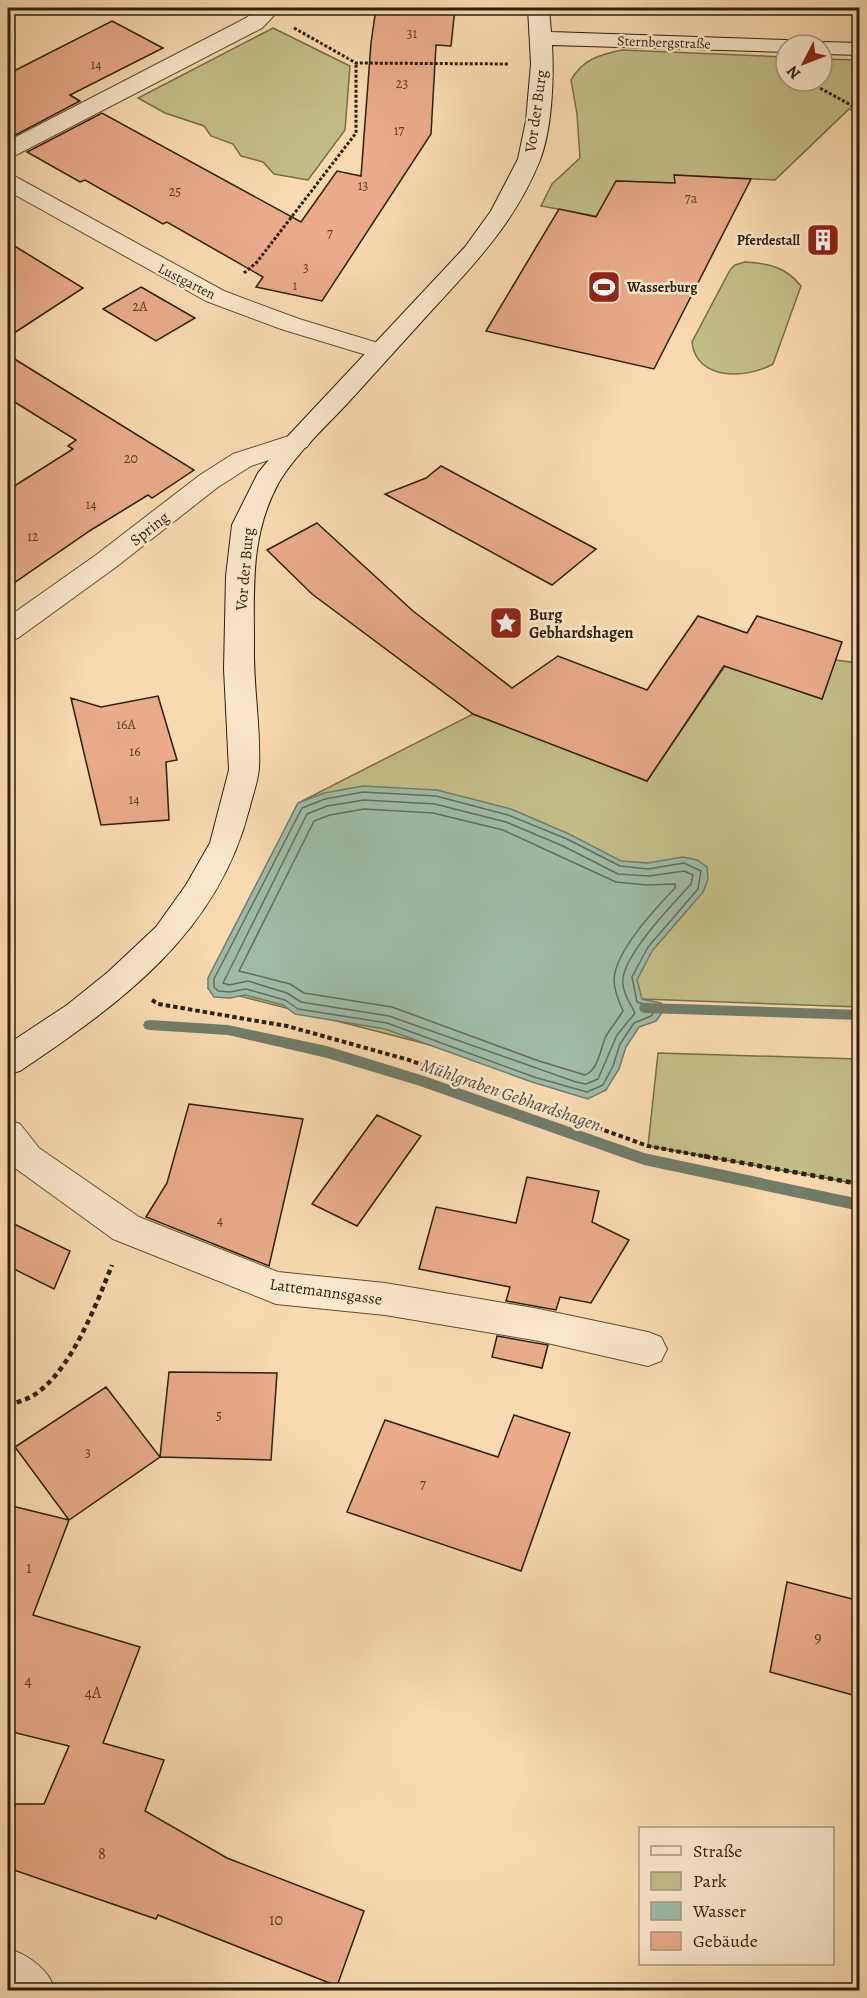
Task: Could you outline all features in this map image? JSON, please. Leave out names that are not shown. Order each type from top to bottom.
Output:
[{"type":"main road","name":"Vor der Burg","points":[[8,1061],[80,1014],[120,981],[167,936],[197,893],[225,843],[244,770],[240,576],[246,525],[267,479],[298,441],[473,252],[502,212],[529,159],[537,121],[542,64],[539,8]]},
{"type":"main road","points":[[8,150],[264,15]]},
{"type":"main road","name":"Sternbergstraße","points":[[542,38],[774,46]]},
{"type":"main road","points":[[834,48],[860,49]]},
{"type":"main road","name":"Lustgarten","points":[[8,182],[215,296],[290,324],[379,351]]},
{"type":"main road","name":"Spring","points":[[8,631],[106,561],[209,481],[242,460],[298,441]]},
{"type":"main road","name":"Lattemannsgasse","points":[[8,1134],[27,1158],[126,1228],[276,1288],[408,1303],[534,1324],[648,1349]]},
{"type":"main road","points":[[8,1970],[33,1990]]},
{"type":"path","points":[[264,15],[356,63],[542,64]]},
{"type":"path","points":[[215,296],[257,262],[356,133],[356,63]]},
{"type":"path","points":[[829,93],[860,110]]},
{"type":"path","points":[[120,981],[158,1004],[287,1026],[409,1060],[648,1146],[860,1184]]},
{"type":"path","points":[[8,1405],[34,1395],[48,1383],[87,1322],[126,1228]]},
{"type":"green space","points":[[273,28],[350,66],[345,130],[308,180],[274,174],[263,162],[241,156],[233,144],[211,136],[204,126],[165,113],[138,98]]},
{"type":"green space","points":[[622,50],[774,56],[774,93],[834,93],[834,59],[859,60],[859,113],[849,109],[775,180],[675,175],[675,183],[617,181],[596,216],[541,206],[552,184],[580,158],[577,114],[571,80],[586,63]]},
{"type":"green space","points":[[745,262],[783,270],[801,286],[773,364],[750,372],[724,373],[703,364],[696,355],[692,342],[730,270],[735,265]]},
{"type":"green space","points":[[835,660],[859,663],[859,1007],[642,999],[606,1090],[208,988],[298,803],[473,714],[647,781],[725,666],[822,699]]},
{"type":"green space","points":[[658,1053],[859,1059],[859,1184],[648,1146]]},
{"type":"water","points":[[363,786],[437,790],[511,809],[569,834],[621,861],[648,863],[683,857],[697,860],[707,867],[708,879],[703,892],[652,951],[637,980],[642,999],[661,1003],[664,1010],[656,1021],[639,1027],[626,1047],[619,1069],[606,1090],[588,1099],[532,1082],[385,1029],[295,1014],[283,1005],[245,995],[230,998],[214,997],[208,988],[208,978],[298,803],[324,793]]},
{"type":"building","points":[[376,8],[455,8],[451,46],[436,45],[431,134],[322,301],[256,287],[263,277],[167,222],[163,224],[85,180],[80,182],[27,152],[102,113],[301,222],[337,171],[361,176],[371,43]]},
{"type":"building","points":[[112,21],[163,48],[70,95],[80,101],[8,139],[8,74]]},
{"type":"building","name":"Wasserburg","points":[[674,175],[751,179],[654,369],[486,331],[559,209],[596,217],[616,181],[675,183]]},
{"type":"building","points":[[8,242],[83,288],[8,337]]},
{"type":"building","points":[[141,287],[195,318],[156,341],[103,309]]},
{"type":"building","points":[[8,355],[194,470],[152,498],[148,495],[91,530],[8,587],[8,490],[73,449],[68,446],[76,440],[8,398]]},
{"type":"building","points":[[441,466],[596,549],[552,585],[385,494],[426,478]]},
{"type":"building","points":[[317,523],[413,611],[512,688],[558,656],[647,690],[698,616],[747,633],[757,616],[842,642],[822,699],[724,666],[647,781],[473,714],[312,594],[267,550]]},
{"type":"building","points":[[158,696],[177,760],[166,762],[169,820],[101,825],[71,698],[101,707]]},
{"type":"building","points":[[189,1104],[303,1119],[269,1266],[146,1217],[167,1183]]},
{"type":"building","points":[[377,1115],[421,1136],[357,1226],[312,1204]]},
{"type":"building","points":[[527,1177],[599,1191],[592,1222],[629,1240],[591,1303],[560,1297],[556,1310],[506,1301],[510,1287],[419,1269],[436,1207],[516,1223]]},
{"type":"building","points":[[8,1221],[70,1251],[54,1289],[8,1266]]},
{"type":"building","points":[[497,1336],[548,1345],[542,1368],[492,1357]]},
{"type":"building","points":[[169,1372],[277,1373],[271,1460],[160,1457]]},
{"type":"building","points":[[106,1387],[160,1457],[69,1520],[15,1447]]},
{"type":"building","points":[[514,1415],[570,1433],[521,1571],[347,1512],[385,1420],[498,1457]]},
{"type":"building","points":[[8,1505],[69,1520],[33,1615],[140,1647],[103,1743],[164,1760],[145,1811],[227,1858],[364,1911],[337,1986],[158,1915],[156,1919],[8,1868],[8,1820],[16,1804],[44,1804],[69,1746],[8,1731]]},
{"type":"building","points":[[787,1582],[860,1601],[860,1697],[770,1672]]},
{"type":"waterway","points":[[646,1008],[860,1015]]},
{"type":"waterway","name":"Mühlgraben Gebhardshagen","points":[[150,1025],[228,1030],[327,1052],[419,1080],[644,1159],[860,1205]]},
{"type":"place","name":"Pferdestall","points":[[823,240]]},
{"type":"place","name":"Wasserburg","points":[[604,287]]},
{"type":"place","name":"Burg Gebhardshagen","points":[[506,623]]}]
